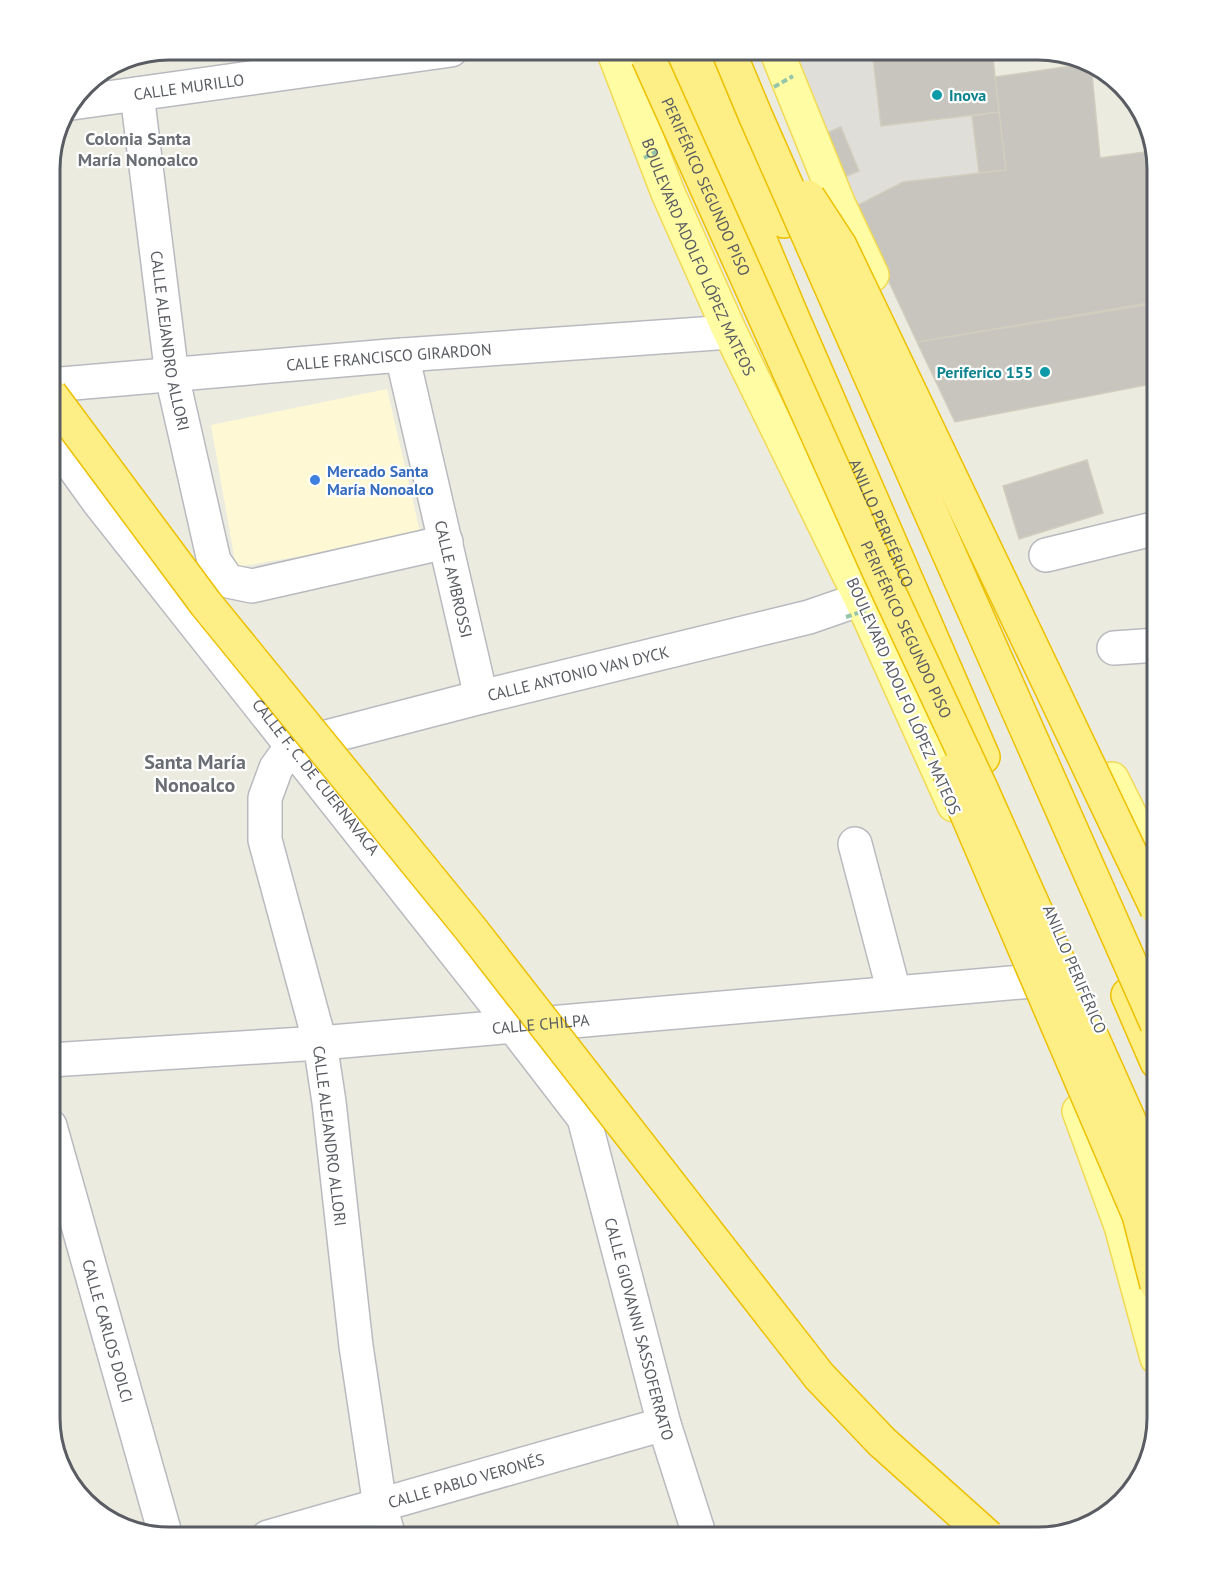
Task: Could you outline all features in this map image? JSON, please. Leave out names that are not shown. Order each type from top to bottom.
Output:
[{"type":"highway","name":"PERIFÉRICO SEGUNDO PISO","points":[[650,60],[879,571],[982,791],[1136,1136],[1147,1170]]},
{"type":"highway","name":"ANILLO PERIFÉRICO","points":[[685,60],[790,312],[1147,1136]]},
{"type":"highway","name":"ANILLO PERIFÉRICO","points":[[713,60],[1147,1037]]},
{"type":"highway","points":[[732,60],[1147,999]]},
{"type":"highway","points":[[756,117],[840,246],[1147,886]]},
{"type":"highway","points":[[790,312],[808,443],[1139,1215],[1147,1244]]},
{"type":"highway","points":[[60,407],[206,604],[470,928],[819,1376],[882,1442],[976,1527]]},
{"type":"main road","name":"BOULEVARD ADOLFO LÓPEZ MATEOS","points":[[617,60],[668,193],[730,332],[861,599],[1033,981],[1121,1226],[1147,1319]]},
{"type":"main road","points":[[780,60],[838,203],[1018,584],[1048,654],[1147,848]]},
{"type":"street","name":"CALLE MURILLO","points":[[83,101],[380,60]]},
{"type":"street","name":"CALLE ALEJANDRO ALLORI","points":[[137,94],[172,376],[214,561],[228,581],[252,586],[446,542]]},
{"type":"street","name":"CALLE FRANCISCO GIRARDON","points":[[60,384],[402,355],[730,332]]},
{"type":"street","name":"CALLE AMBROSSI","points":[[402,355],[481,697]]},
{"type":"street","name":"CALLE F. C. DE CUERNAVACA","points":[[60,448],[98,501],[584,1118]]},
{"type":"street","points":[[1046,555],[1147,531]]},
{"type":"street","name":"CALLE ANTONIO VAN DYCK","points":[[292,746],[809,616],[861,599]]},
{"type":"street","points":[[1114,648],[1147,646]]},
{"type":"street","name":"CALLE ALEJANDRO ALLORI","points":[[292,746],[276,768],[265,798],[265,840],[320,1043],[329,1102],[356,1346],[380,1506],[386,1527]]},
{"type":"street","points":[[855,844],[894,992]]},
{"type":"street","name":"CALLE CHILPA","points":[[60,1059],[320,1043],[1033,981]]},
{"type":"street","name":"CALLE GIOVANNI SASSOFERRATO","points":[[584,1118],[664,1424],[697,1527]]},
{"type":"street","name":"CALLE CARLOS DOLCI","points":[[60,1161],[163,1527]]},
{"type":"street","name":"CALLE PABLO VERONÉS","points":[[306,1527],[664,1424]]},
{"type":"path","points":[[774,87],[794,76]]},
{"type":"path","points":[[644,158],[664,147]]},
{"type":"shaded area","points":[[795,60],[993,60],[1006,170],[903,182],[854,207]]},
{"type":"shaded area","name":"Mercado Santa María Nonoalco","points":[[387,389],[421,536],[236,567],[211,425]]},
{"type":"building","name":"Inova","points":[[873,60],[993,60],[999,112],[881,126]]},
{"type":"building","points":[[1072,66],[1080,68],[1092,75],[1100,158],[1146,152],[1147,305],[917,342],[854,207],[903,182],[1006,170],[995,77]]},
{"type":"building","points":[[999,112],[1006,170],[979,173],[972,116]]},
{"type":"building","points":[[841,127],[859,171],[842,178],[824,134]]},
{"type":"building","name":"Periferico 155","points":[[1147,303],[1147,385],[955,422],[917,342]]},
{"type":"building","points":[[1087,460],[1103,513],[1019,539],[1003,486]]},
{"type":"place","name":"Inova","points":[[937,95]]},
{"type":"place","name":"Periferico 155","points":[[1045,372]]},
{"type":"place","name":"Mercado Santa María Nonoalco","points":[[315,480]]},
{"type":"district","name":"Colonia Santa María Nonoalco","points":[[138,149]]},
{"type":"district","name":"Santa María Nonoalco","points":[[195,774]]}]
